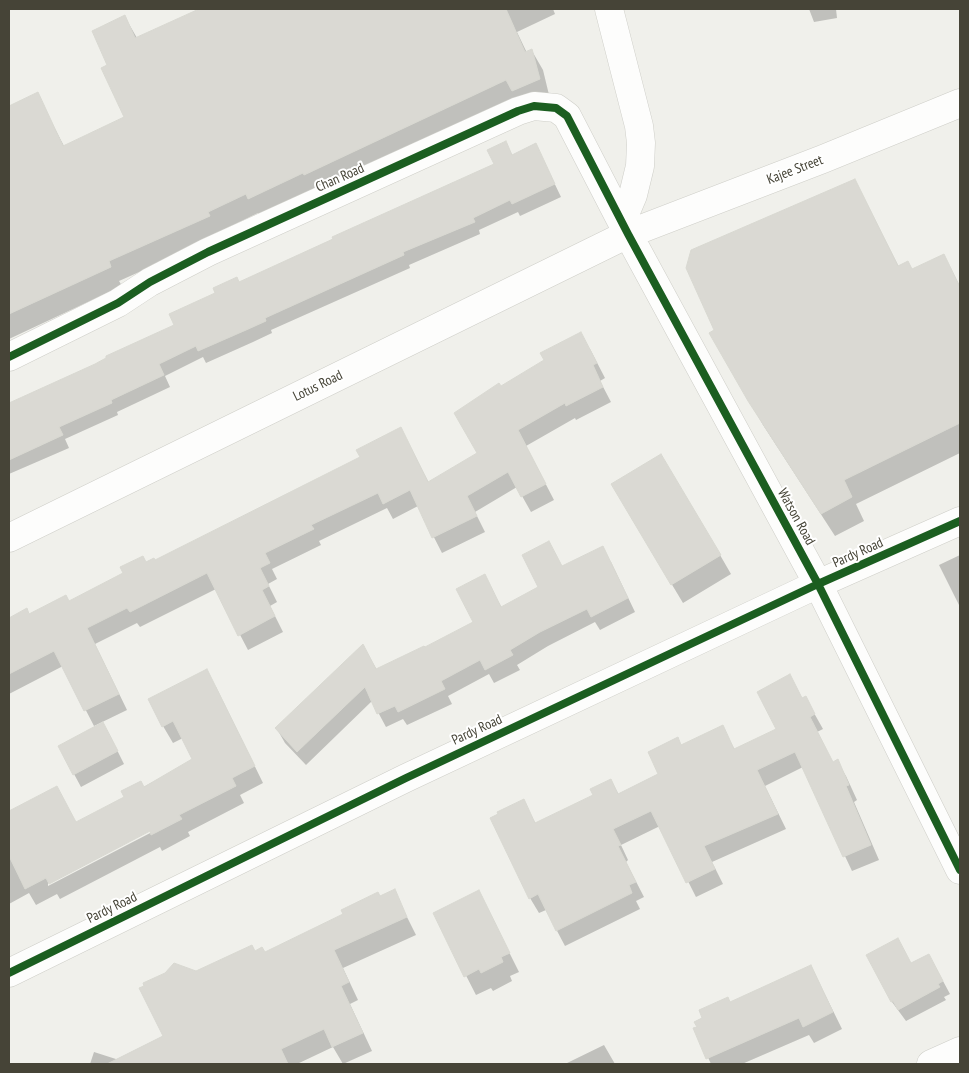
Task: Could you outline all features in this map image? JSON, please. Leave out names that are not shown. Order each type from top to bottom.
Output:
[{"type":"street","points":[[609,9],[639,126],[641,144],[640,166],[625,227]]},
{"type":"street","name":"Kajee Street","points":[[625,227],[832,156],[960,102]]},
{"type":"street","name":"Chan Road","points":[[9,357],[118,303],[150,282],[200,256],[534,106],[556,108],[568,116],[625,227]]},
{"type":"street","name":"Lotus Road","points":[[9,538],[625,227]]},
{"type":"street","name":"Watson Road","points":[[625,227],[818,584],[959,863]]},
{"type":"street","name":"Pardy Road","points":[[9,973],[406,778],[818,584],[960,521]]},
{"type":"street","points":[[931,1064],[960,1051]]},
{"type":"building","points":[[199,9],[506,9],[525,52],[532,49],[540,79],[512,91],[506,80],[304,175],[303,173],[248,199],[246,194],[208,212],[210,216],[109,261],[111,267],[9,314],[9,106],[38,92],[63,146],[124,117],[101,68],[107,65],[92,31],[125,15],[135,38]]},
{"type":"building","points":[[506,141],[512,155],[536,143],[555,184],[512,204],[510,200],[473,218],[475,222],[403,252],[404,255],[265,318],[266,321],[198,351],[196,346],[159,364],[164,375],[111,400],[112,403],[59,427],[63,435],[9,460],[9,403],[174,325],[169,314],[215,293],[213,288],[237,277],[239,282],[333,239],[332,237],[494,164],[487,150]]},
{"type":"building","points":[[855,179],[898,266],[908,261],[912,269],[944,254],[960,287],[960,423],[844,480],[852,497],[821,514],[748,401],[709,333],[714,330],[686,268],[691,250]]},
{"type":"building","points":[[581,332],[597,363],[593,365],[603,387],[566,406],[565,403],[518,430],[546,484],[521,497],[508,472],[467,496],[477,516],[432,538],[410,490],[383,504],[378,493],[311,525],[314,529],[265,553],[270,563],[260,568],[269,586],[262,590],[275,616],[238,636],[207,573],[130,612],[127,608],[87,628],[119,694],[84,711],[54,651],[9,674],[9,618],[27,608],[29,614],[66,595],[69,601],[123,573],[120,567],[143,556],[146,562],[154,558],[155,560],[360,457],[356,450],[401,427],[428,482],[477,453],[454,413],[499,383],[501,386],[544,360],[540,353]]},
{"type":"building","points":[[661,454],[721,555],[671,585],[611,484]]},
{"type":"building","points":[[549,541],[562,566],[603,546],[628,598],[591,617],[587,609],[540,632],[510,650],[513,655],[485,670],[480,660],[441,681],[445,689],[398,712],[395,706],[377,714],[365,687],[297,752],[275,728],[363,644],[376,669],[425,647],[473,622],[456,589],[485,574],[501,607],[538,587],[522,555]]},
{"type":"building","points":[[207,669],[255,766],[232,778],[236,786],[179,815],[182,819],[151,835],[150,831],[49,884],[46,878],[25,889],[9,856],[9,811],[57,786],[76,822],[124,797],[121,791],[141,781],[144,787],[192,759],[173,721],[162,727],[148,699]]},
{"type":"building","points":[[790,674],[802,698],[806,696],[815,714],[810,717],[833,762],[838,759],[849,785],[846,786],[871,845],[843,857],[795,752],[757,770],[778,814],[704,846],[715,869],[686,883],[651,811],[613,829],[621,845],[618,846],[636,882],[629,885],[632,893],[556,931],[538,894],[529,899],[490,818],[498,814],[497,812],[524,799],[535,823],[593,795],[590,789],[611,779],[618,794],[658,774],[648,752],[678,737],[681,745],[723,725],[734,749],[776,729],[757,692]]},
{"type":"building","points":[[103,722],[118,751],[73,775],[58,746]]},
{"type":"building","points":[[395,889],[407,917],[334,950],[349,982],[341,986],[363,1033],[332,1047],[324,1029],[281,1049],[288,1064],[107,1064],[163,1036],[139,988],[144,986],[143,983],[165,973],[174,963],[196,971],[252,945],[255,951],[262,947],[265,952],[343,914],[341,910],[378,892],[380,896]]},
{"type":"building","points":[[479,890],[510,953],[501,957],[503,962],[481,973],[479,969],[464,977],[433,913]]},
{"type":"building","points":[[898,938],[911,963],[929,954],[943,981],[938,984],[940,987],[898,1010],[893,1001],[891,1002],[866,955]]},
{"type":"building","points":[[811,965],[833,1012],[803,1027],[799,1018],[706,1059],[693,1028],[697,1027],[694,1022],[702,1018],[699,1010],[728,997],[730,1002]]},
{"type":"cycle path","points":[[9,357],[118,303],[150,282],[208,252],[518,111],[534,106],[556,108],[567,116],[628,234],[818,584],[960,870]]},
{"type":"cycle path","points":[[9,973],[406,778],[818,584],[960,521]]}]
